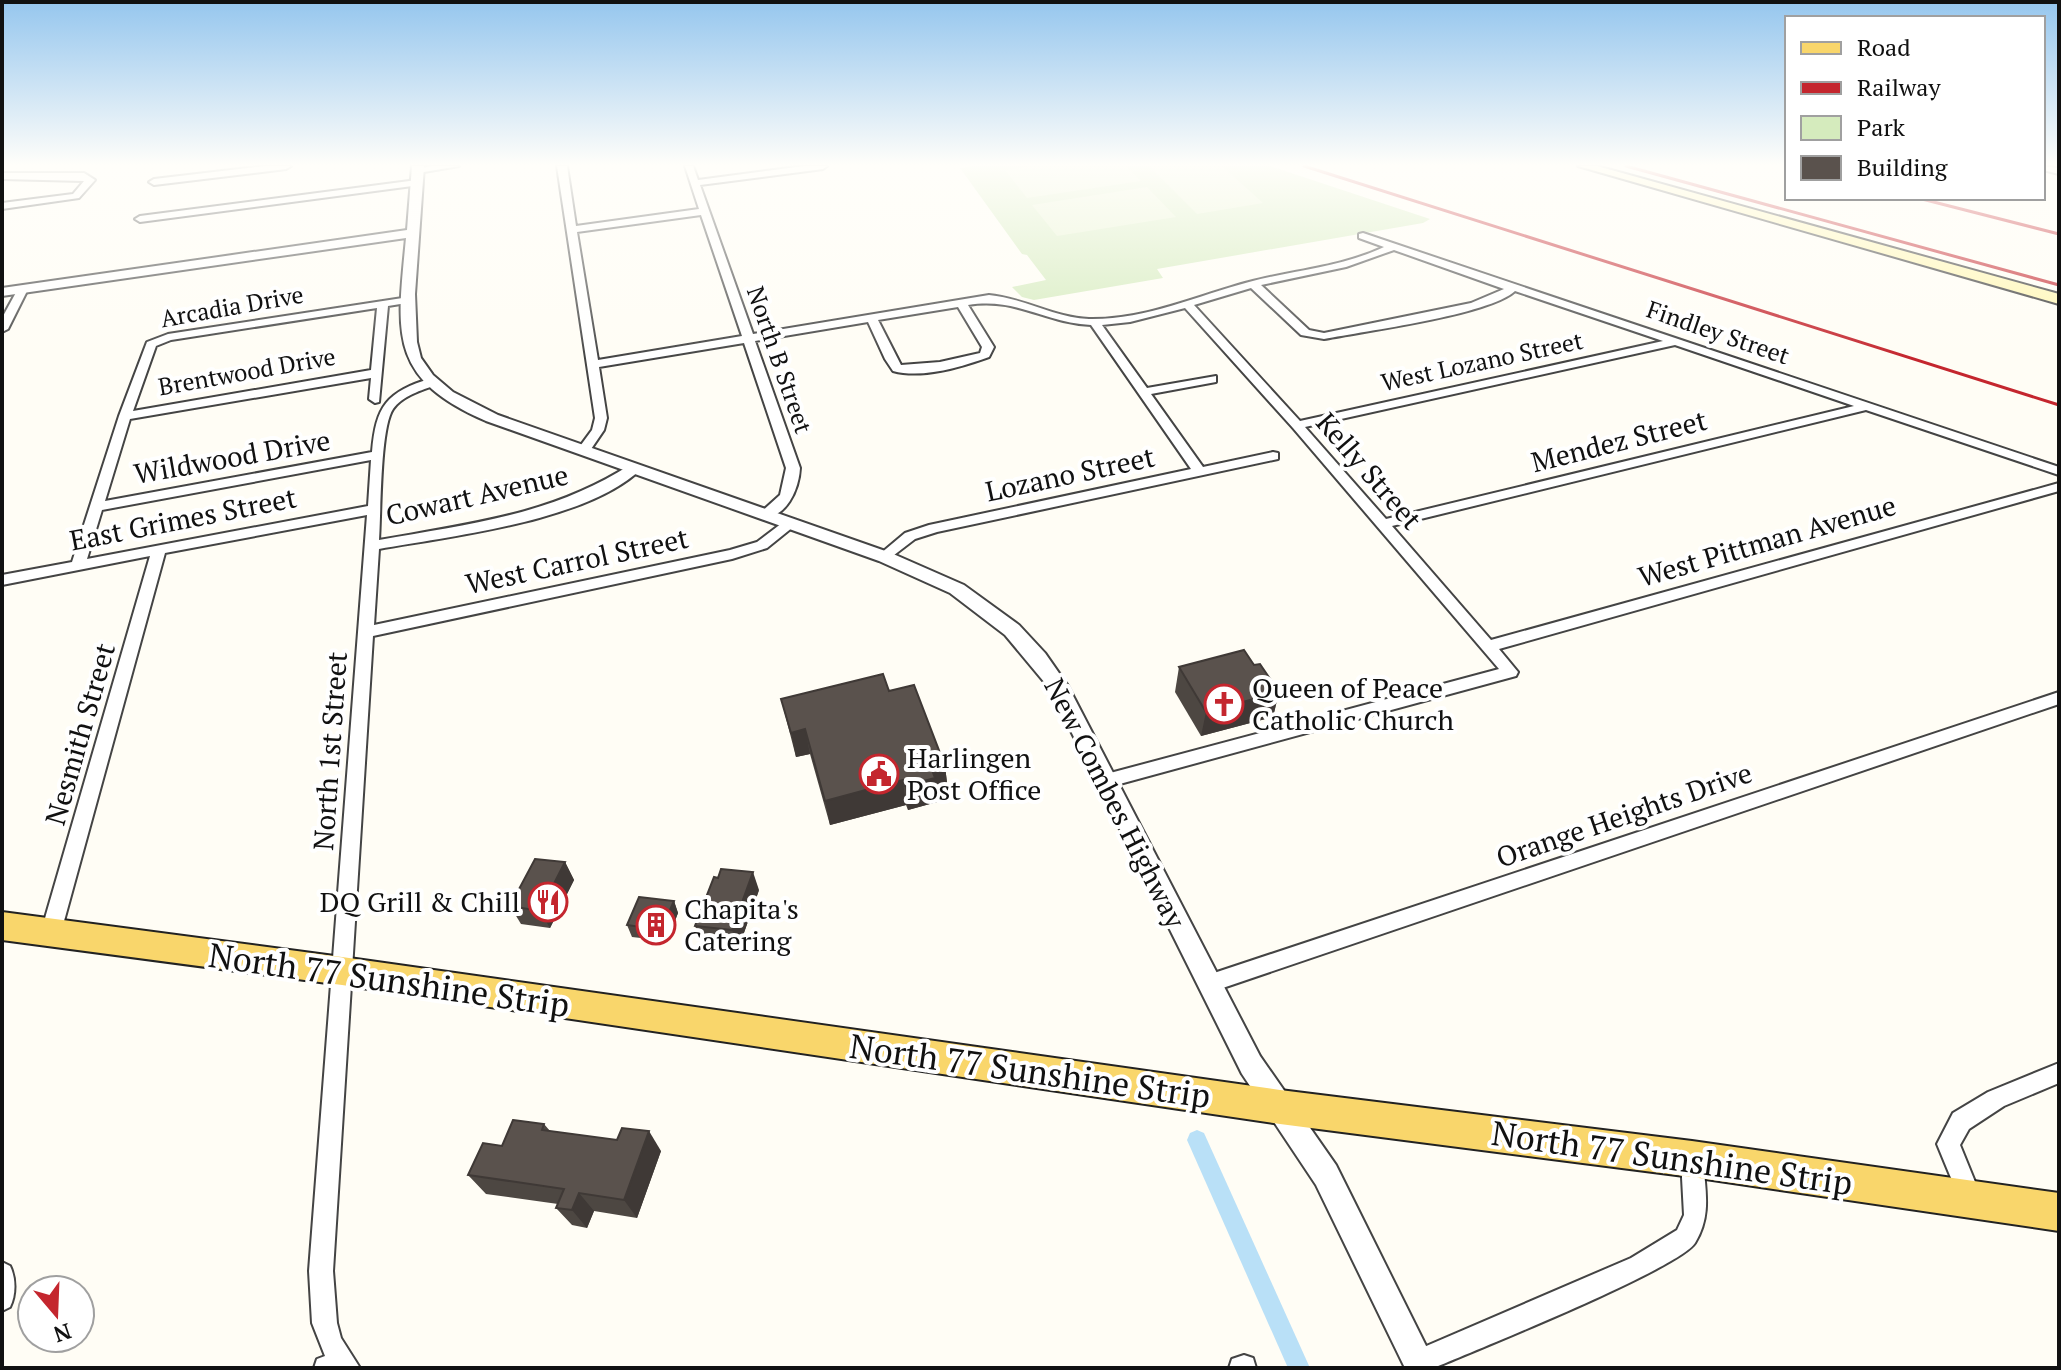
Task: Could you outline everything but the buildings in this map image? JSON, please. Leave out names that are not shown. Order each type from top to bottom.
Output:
[{"type":"main road","points":[[1812,230],[2059,299]]},
{"type":"main road","name":"North 77 Sunshine Strip","points":[[2,926],[342,971],[1280,1107],[1692,1159],[2059,1212]]},
{"type":"street","points":[[415,230],[408,314],[414,358],[432,382]]},
{"type":"street","points":[[574,230],[592,365],[598,385],[601,425],[584,449]]},
{"type":"street","name":"North B Street","points":[[711,230],[793,468],[789,493],[773,511],[766,514]]},
{"type":"street","points":[[2,292],[415,233]]},
{"type":"street","name":"Findley Street","points":[[1363,236],[2059,471]]},
{"type":"street","points":[[592,365],[961,302],[1008,299],[1032,305],[1048,316],[1094,322],[1188,305],[1253,284],[1356,263],[1394,246]]},
{"type":"street","points":[[1253,284],[1305,333],[1324,336],[1485,303],[1510,290],[1507,285]]},
{"type":"street","points":[[2,329],[23,289]]},
{"type":"street","name":"Arcadia Drive","points":[[78,565],[151,344],[160,338],[409,300]]},
{"type":"street","points":[[871,317],[898,369],[936,366],[985,355],[988,347],[961,302]]},
{"type":"street","points":[[375,399],[383,304]]},
{"type":"street","name":"Kelly Street","points":[[1105,781],[1510,672],[1384,524],[1188,305]]},
{"type":"street","points":[[1094,322],[1200,472]]},
{"type":"street","name":"West Lozano Street","points":[[1297,425],[1676,342]]},
{"type":"street","name":"Brentwood Drive","points":[[125,416],[377,373]]},
{"type":"street","points":[[1145,392],[1212,379]]},
{"type":"street","name":"New Combes Highway","points":[[432,382],[456,401],[479,413],[885,557],[957,589],[1012,630],[1058,686],[1251,1065],[1326,1175],[1420,1365]]},
{"type":"street","name":"North 1st Street","points":[[339,1366],[326,1333],[320,1306],[381,418],[385,408],[398,398],[432,382]]},
{"type":"street","name":"Mendez Street","points":[[1384,524],[1866,406]]},
{"type":"street","name":"Wildwood Drive","points":[[95,507],[378,455]]},
{"type":"street","name":"Lozano Street","points":[[885,557],[910,536],[934,528],[1273,456]]},
{"type":"street","name":"Cowart Avenue","points":[[372,546],[541,512],[593,495],[635,468]]},
{"type":"street","name":"West Pittman Avenue","points":[[1489,646],[2059,487]]},
{"type":"street","name":"East Grimes Street","points":[[2,580],[374,509]]},
{"type":"street","name":"West Carrol Street","points":[[367,632],[732,554],[767,542],[791,523]]},
{"type":"street","name":"Nesmith Street","points":[[51,932],[159,550]]},
{"type":"street","name":"Orange Heights Drive","points":[[1208,984],[2059,698]]},
{"type":"street","points":[[1972,1201],[1948,1144],[1961,1121],[1996,1099],[2059,1073]]},
{"type":"street","points":[[1420,1365],[1639,1266],[1685,1238],[1696,1216],[1692,1159]]},
{"type":"street","points":[[2,1274],[2,1299]]},
{"type":"green space","points":[[1005,230],[1383,230],[1157,269],[1163,278],[1034,300],[1022,297],[1012,287],[1046,280],[1027,255],[1022,254]]},
{"type":"green space","points":[[1052,230],[1095,230],[1057,236]]},
{"type":"waterway","points":[[1197,1140],[1299,1368]]},
{"type":"railway","points":[[1506,230],[2059,405]]},
{"type":"railway","points":[[1859,230],[2059,285]]},
{"type":"railway","points":[[2043,230],[2059,234]]},
{"type":"place","name":"Queen of Peace Catholic Church","points":[[1224,704]]},
{"type":"place","name":"Harlingen Post Office","points":[[879,774]]},
{"type":"place","name":"DQ Grill & Chill","points":[[548,902]]},
{"type":"place","name":"Chapita's Catering","points":[[656,925]]}]
